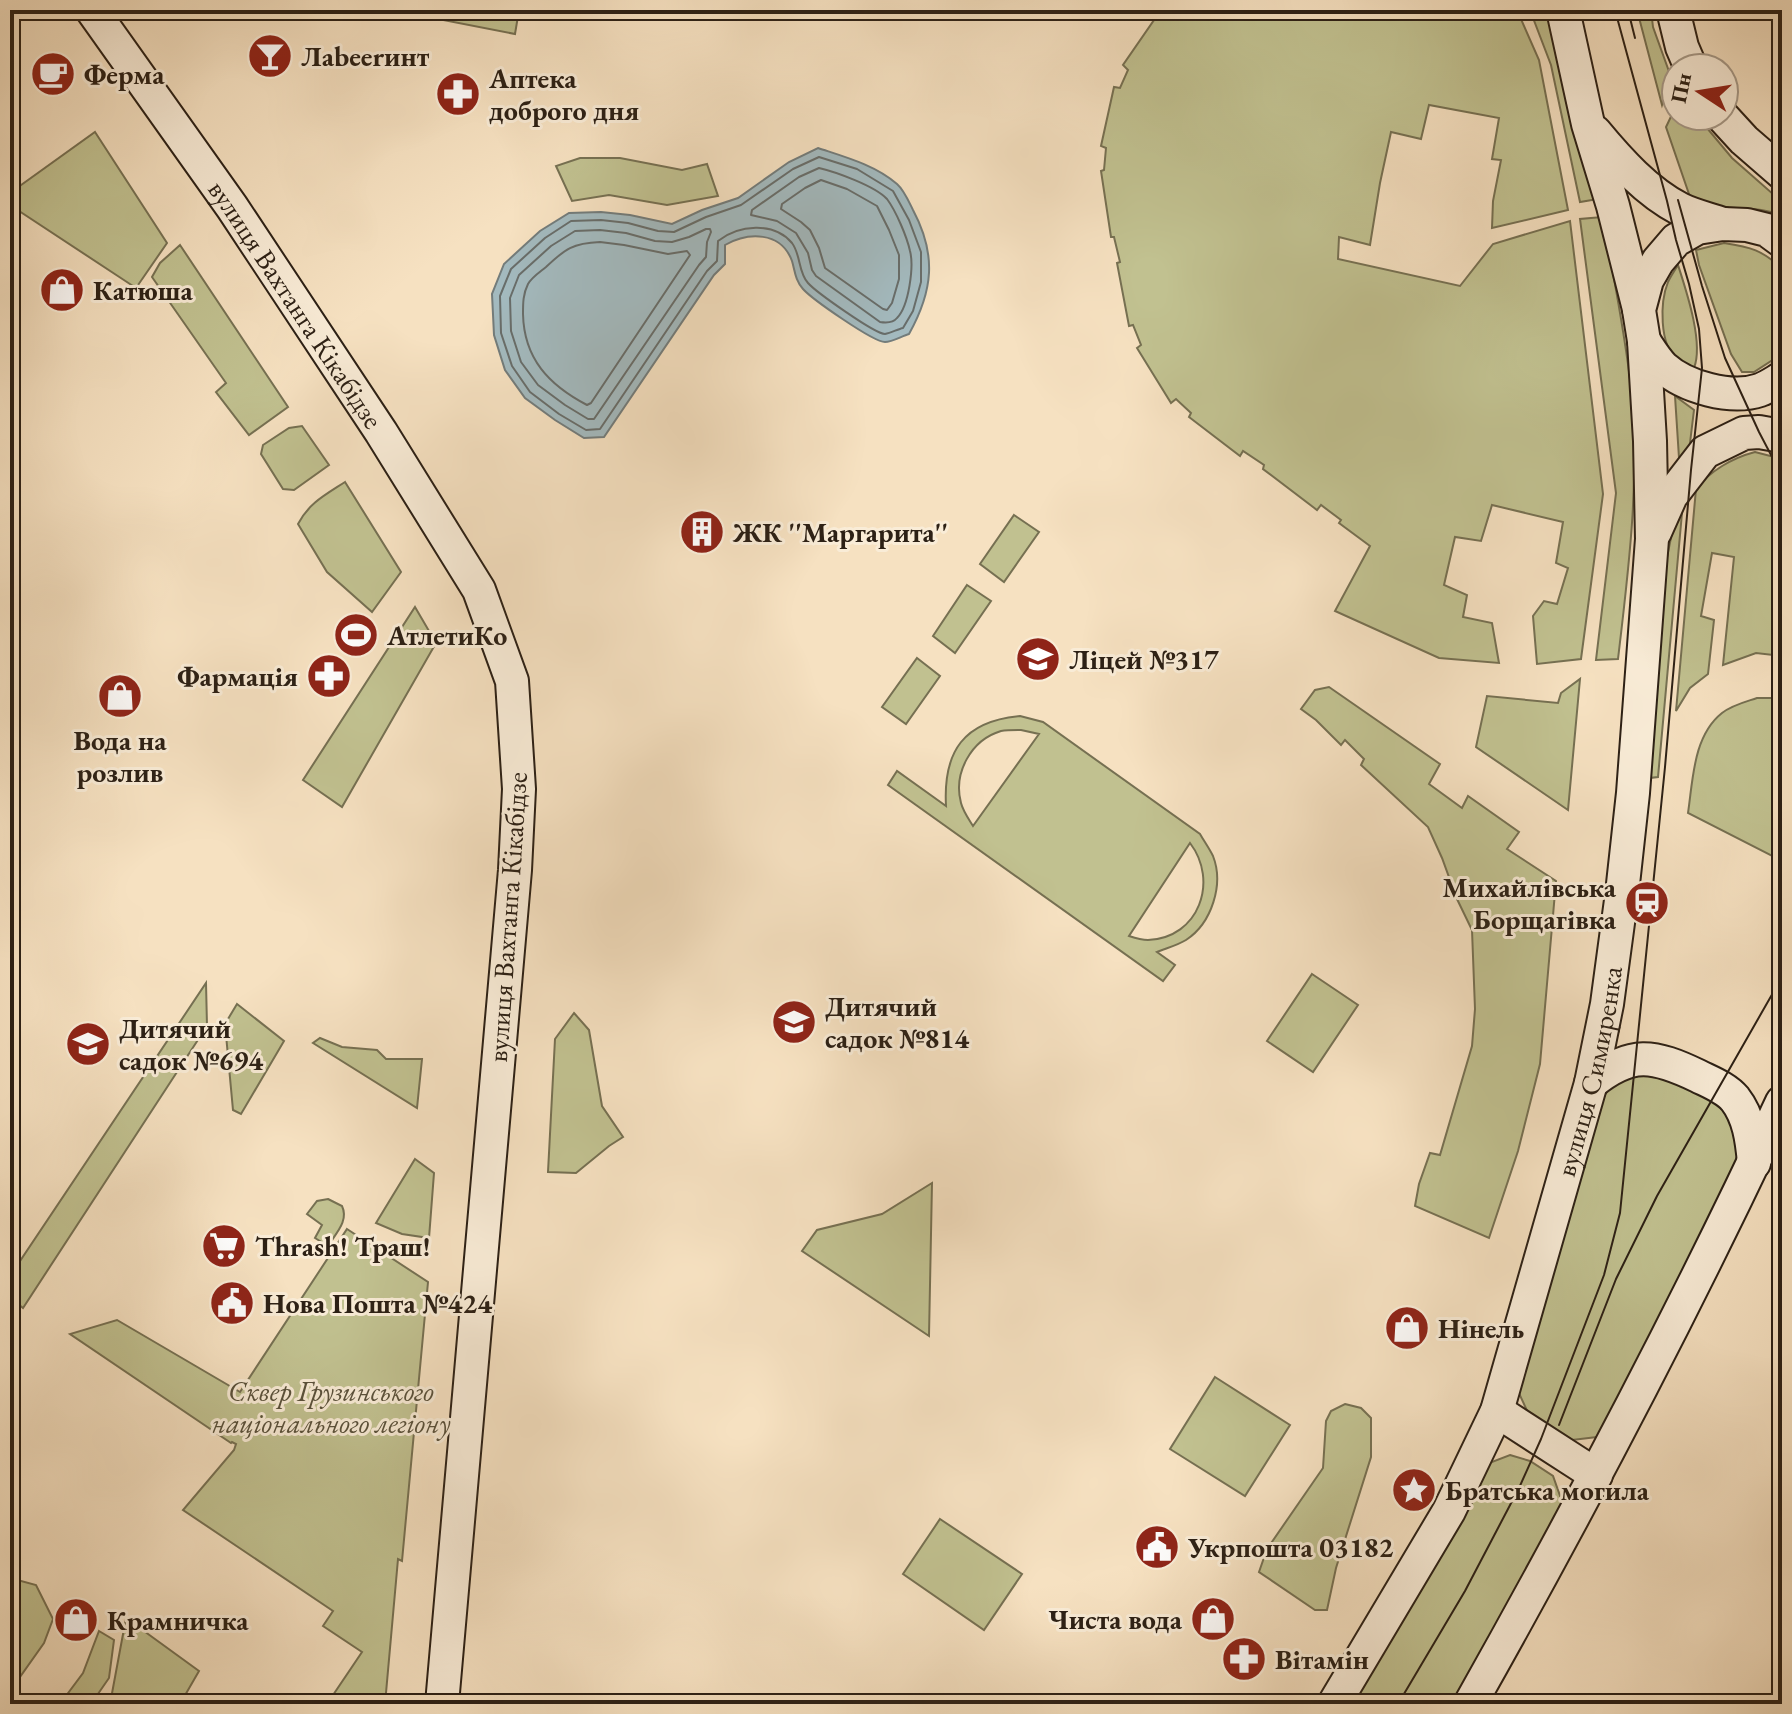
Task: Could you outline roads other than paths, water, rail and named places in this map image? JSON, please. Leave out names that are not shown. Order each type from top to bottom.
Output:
[{"type":"street","name":"вулиця Вахтанга Кікабідзе","points":[[92,10],[232,207],[422,498],[479,590],[512,681],[519,789],[515,870],[442,1704]]},
{"type":"street","name":"вулиця Симиренка","points":[[1334,1704],[1449,1511],[1497,1411],[1591,1083],[1607,1004],[1624,879],[1652,539],[1650,441],[1642,326],[1613,206],[1588,124],[1563,10]]},
{"type":"street","points":[[1673,10],[1684,52]]},
{"type":"street","name":"вулиця Симиренка","points":[[1588,124],[1620,162],[1667,201],[1723,224]]},
{"type":"street","points":[[1737,132],[1782,173]]},
{"type":"street","points":[[1782,241],[1767,230],[1723,224],[1697,228],[1676,240],[1647,280],[1642,326],[1663,367],[1701,388],[1756,391],[1782,378]]},
{"type":"street","points":[[1652,539],[1671,496],[1705,452],[1744,433],[1782,436]]},
{"type":"street","points":[[1591,1083],[1615,1065],[1648,1059],[1667,1063],[1709,1082],[1732,1095],[1743,1111],[1752,1141],[1754,1163]]},
{"type":"street","points":[[1470,1704],[1596,1475],[1782,1102]]},
{"type":"street","points":[[1497,1411],[1596,1475]]},
{"type":"water","points":[[818,148],[859,162],[888,177],[900,187],[910,203],[926,242],[929,273],[923,303],[909,334],[885,342],[868,335],[803,289],[787,251],[780,244],[772,239],[753,236],[725,245],[725,264],[714,275],[604,437],[584,438],[525,398],[505,370],[494,335],[492,294],[504,264],[540,231],[569,213],[630,215],[672,224],[738,198],[789,162]]},
{"type":"tram line","points":[[1398,1704],[1465,1591],[1519,1488],[1604,1275],[1620,1213],[1702,368],[1699,329],[1689,284],[1615,10]]},
{"type":"tram line","points":[[1628,10],[1635,38]]},
{"type":"tram line","points":[[1678,200],[1725,358],[1782,476]]},
{"type":"tram line","points":[[1559,1425],[1616,1279],[1657,1196],[1782,977]]},
{"type":"place","name":"Лаbeerинт","points":[[270,56]]},
{"type":"place","name":"Ферма","points":[[53,74]]},
{"type":"place","name":"Аптека доброго дня","points":[[458,94]]},
{"type":"place","name":"Катюша","points":[[62,290]]},
{"type":"place","name":"ЖК ''Маргарита''","points":[[702,532]]},
{"type":"place","name":"АтлетиКо","points":[[356,635]]},
{"type":"place","name":"Ліцей №317","points":[[1038,659]]},
{"type":"place","name":"Фармація","points":[[329,676]]},
{"type":"place","name":"Вода на розлив","points":[[120,696]]},
{"type":"place","name":"Михайлівська Борщагівка","points":[[1647,903]]},
{"type":"place","name":"Дитячий садок №814","points":[[794,1022]]},
{"type":"place","name":"Дитячий садок №694","points":[[88,1044]]},
{"type":"place","name":"Thrash! Траш!","points":[[224,1246]]},
{"type":"place","name":"Нова Пошта №424","points":[[232,1303]]},
{"type":"place","name":"Нінель","points":[[1407,1328]]},
{"type":"place","name":"Братська могила","points":[[1414,1490]]},
{"type":"place","name":"Укрпошта 03182","points":[[1157,1547]]},
{"type":"place","name":"Чиста вода","points":[[1213,1619]]},
{"type":"place","name":"Крамничка","points":[[76,1620]]},
{"type":"place","name":"Вітамін","points":[[1244,1659]]},
{"type":"park label","name":"Сквер Грузинського національного легіону","points":[[331,1407]]}]
